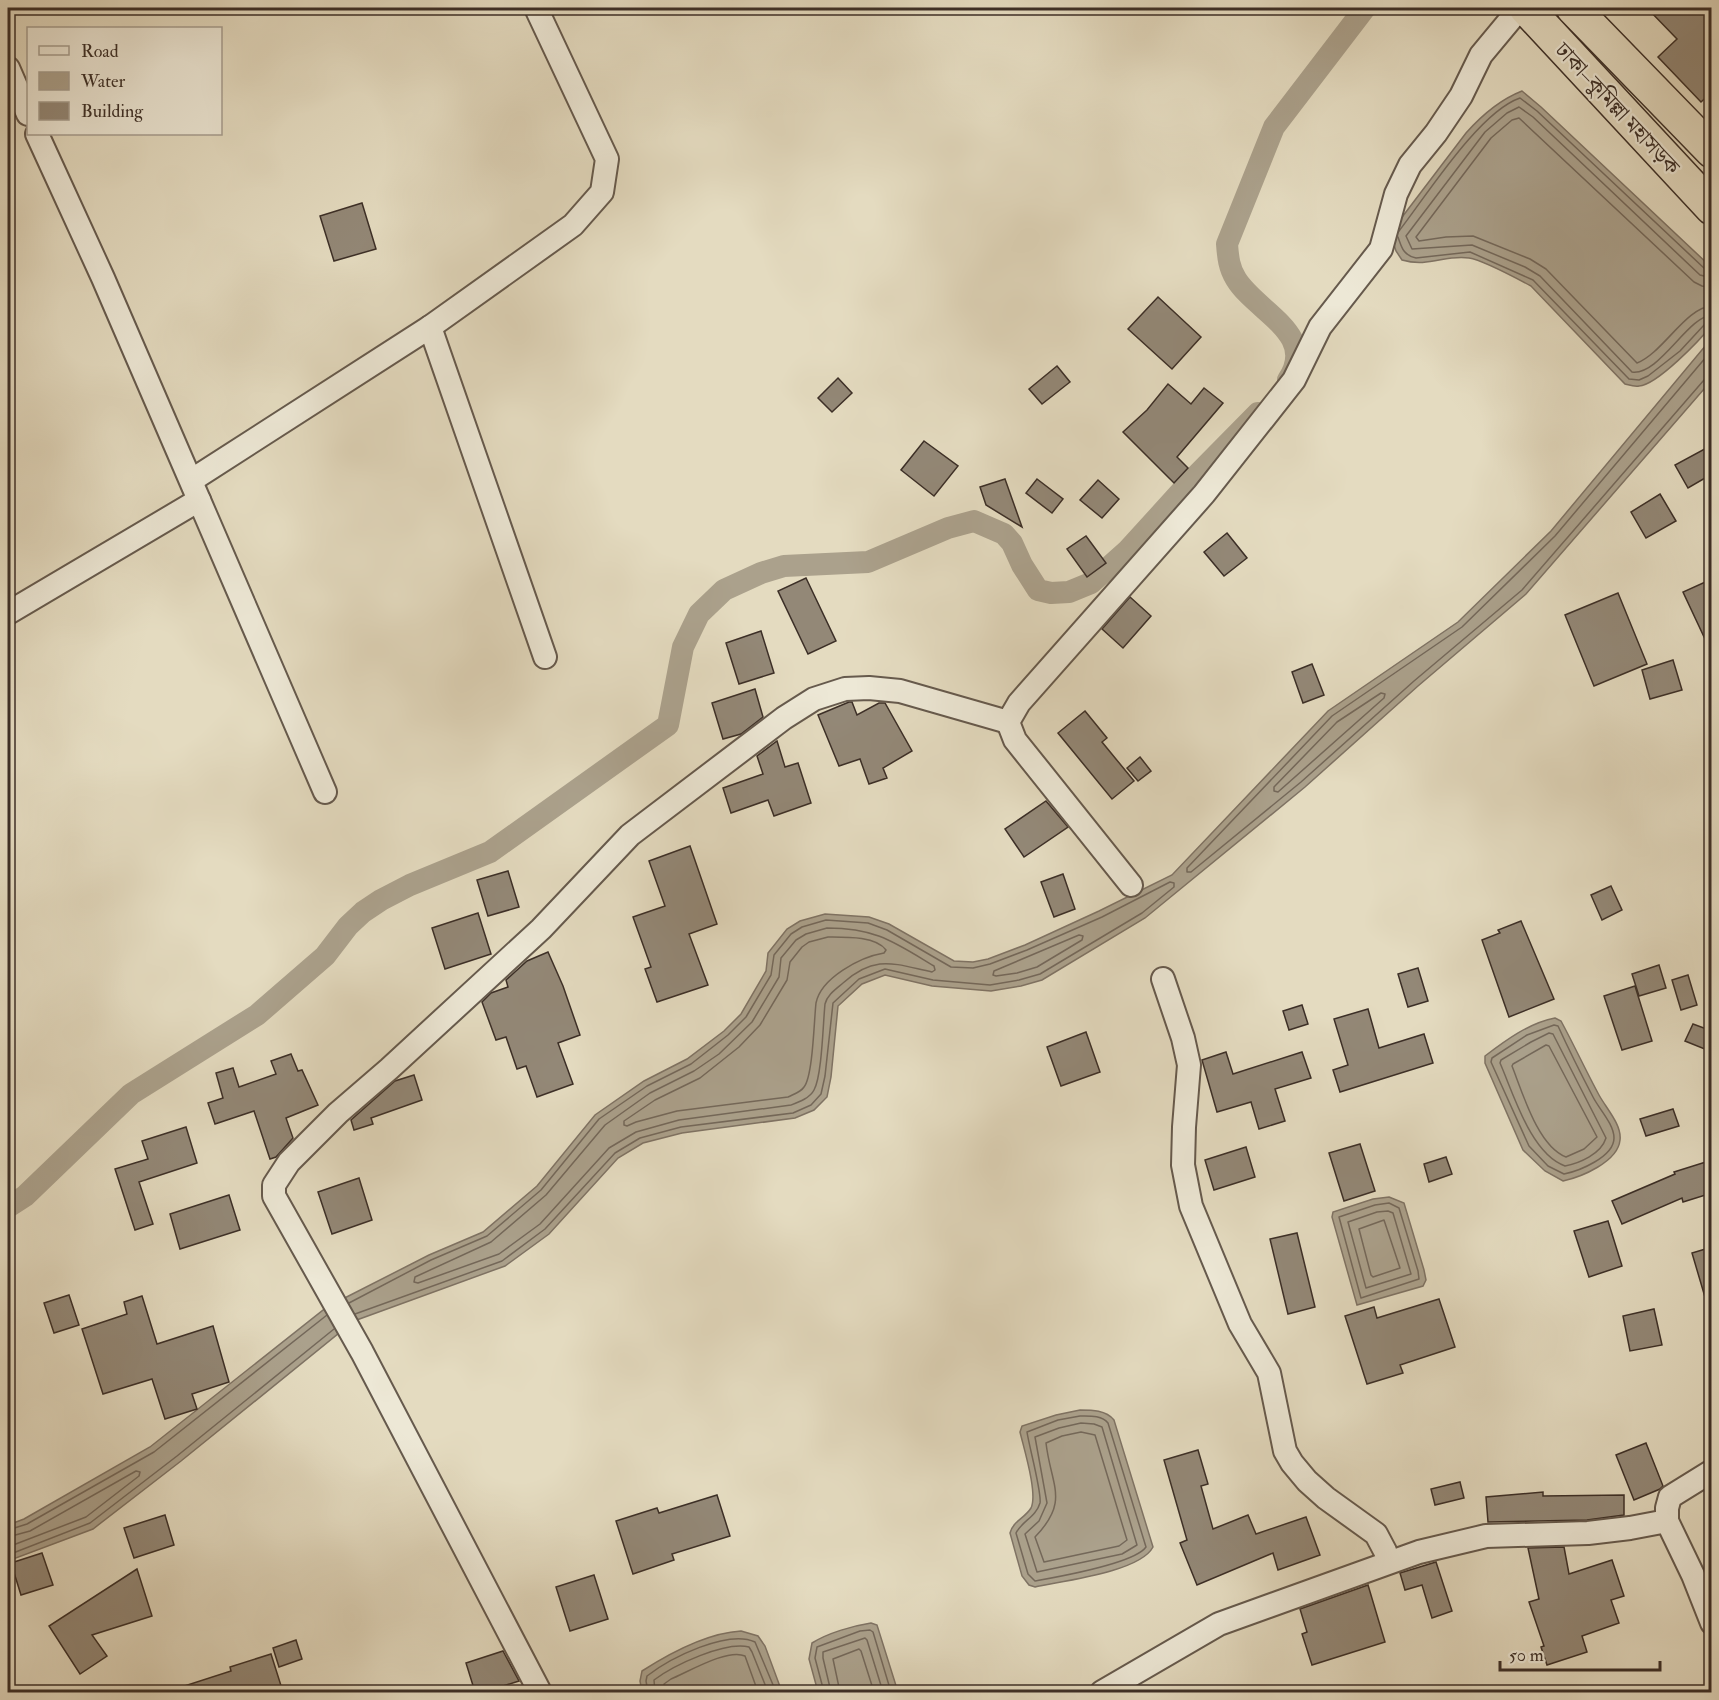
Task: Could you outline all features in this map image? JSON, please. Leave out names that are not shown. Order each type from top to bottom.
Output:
[{"type":"highway","name":"ঢাকা–কুমিল্লা মহাসড়ক","points":[[1526,8],[1712,208]]},
{"type":"highway","name":"ঢাকা–কুমিল্লা মহাসড়ক","points":[[1573,8],[1708,147]]},
{"type":"street","points":[[8,614],[195,490],[430,327],[573,225],[602,192],[607,159],[536,8]]},
{"type":"street","points":[[1008,722],[1019,703],[1204,494],[1294,380],[1320,327],[1381,249],[1396,194],[1410,165],[1436,133],[1461,96],[1482,55],[1520,8]]},
{"type":"street","points":[[8,69],[27,112]]},
{"type":"street","points":[[37,135],[195,490],[325,792]]},
{"type":"street","points":[[430,327],[545,657]]},
{"type":"street","points":[[540,1692],[362,1352],[274,1196],[274,1185],[289,1162],[338,1113],[541,929],[630,836],[784,718],[814,699],[845,689],[869,688],[900,691],[1008,722]]},
{"type":"street","points":[[1008,722],[1015,741],[1131,885]]},
{"type":"street","points":[[1163,979],[1183,1038],[1189,1065],[1183,1165],[1191,1206],[1240,1324],[1269,1373],[1285,1451],[1307,1481],[1326,1498],[1376,1534],[1389,1562]]},
{"type":"street","points":[[1712,1471],[1670,1497],[1667,1508],[1667,1521],[1693,1575],[1712,1623]]},
{"type":"street","points":[[1102,1692],[1219,1624],[1419,1552],[1486,1536],[1588,1533],[1667,1521]]},
{"type":"water","points":[[1522,91],[1711,267],[1711,326],[1678,361],[1647,384],[1632,386],[1625,384],[1531,286],[1475,259],[1461,257],[1412,262],[1402,260],[1396,251],[1390,233],[1466,133],[1491,109]]},
{"type":"water","points":[[1711,339],[1711,381],[1526,594],[1305,787],[1145,918],[1042,980],[1021,986],[991,991],[932,986],[885,975],[862,984],[838,1006],[827,1097],[814,1110],[795,1118],[682,1133],[643,1143],[618,1158],[549,1234],[505,1266],[354,1321],[93,1529],[8,1561],[8,1525],[24,1519],[150,1447],[327,1307],[429,1255],[483,1232],[537,1186],[595,1115],[644,1081],[687,1059],[724,1031],[741,1014],[766,971],[768,953],[787,929],[800,921],[825,914],[869,917],[889,924],[954,961],[973,962],[988,959],[1025,945],[1172,875],[1328,711],[1458,622],[1551,531]]},
{"type":"water","points":[[1555,1018],[1561,1021],[1599,1095],[1619,1128],[1620,1134],[1618,1148],[1606,1162],[1579,1176],[1563,1181],[1545,1171],[1523,1150],[1485,1063],[1485,1056],[1510,1038],[1545,1020]]},
{"type":"water","points":[[1389,1197],[1404,1203],[1426,1280],[1423,1286],[1357,1305],[1332,1217],[1333,1212],[1373,1199]]},
{"type":"water","points":[[1080,1410],[1103,1412],[1114,1420],[1153,1547],[1145,1556],[1117,1569],[1035,1587],[1029,1585],[1022,1576],[1010,1533],[1014,1525],[1031,1508],[1033,1501],[1030,1471],[1020,1432],[1022,1426]]},
{"type":"water","points":[[871,1623],[877,1625],[898,1692],[818,1692],[809,1659],[812,1643],[840,1630]]},
{"type":"water","points":[[741,1631],[758,1636],[765,1646],[782,1692],[642,1692],[640,1681],[642,1671],[653,1664],[702,1640]]},
{"type":"building","points":[[1647,8],[1712,8],[1712,92],[1701,102],[1658,57],[1677,39]]},
{"type":"building","points":[[362,203],[376,249],[334,261],[320,216]]},
{"type":"building","points":[[1158,297],[1201,337],[1172,369],[1128,329]]},
{"type":"building","points":[[1057,366],[1070,382],[1042,404],[1029,389]]},
{"type":"building","points":[[838,378],[852,393],[832,412],[818,398]]},
{"type":"building","points":[[1168,384],[1191,404],[1204,388],[1223,403],[1177,457],[1188,468],[1174,483],[1123,432],[1147,410]]},
{"type":"building","points":[[924,441],[958,466],[934,496],[901,470]]},
{"type":"building","points":[[1712,445],[1712,474],[1688,488],[1675,465]]},
{"type":"building","points":[[1005,479],[1022,527],[986,505],[980,487]]},
{"type":"building","points":[[1037,479],[1063,499],[1052,513],[1026,493]]},
{"type":"building","points":[[1098,480],[1119,499],[1102,518],[1080,500]]},
{"type":"building","points":[[1660,494],[1676,521],[1646,538],[1631,512]]},
{"type":"building","points":[[1227,533],[1247,558],[1224,576],[1204,552]]},
{"type":"building","points":[[1086,536],[1106,563],[1087,577],[1067,549]]},
{"type":"building","points":[[806,578],[836,641],[808,654],[778,591]]},
{"type":"building","points":[[1712,579],[1712,654],[1683,592]]},
{"type":"building","points":[[1618,593],[1647,664],[1594,686],[1565,615]]},
{"type":"building","points":[[1130,597],[1151,616],[1123,648],[1102,629]]},
{"type":"building","points":[[761,631],[774,673],[739,684],[726,643]]},
{"type":"building","points":[[1673,660],[1682,690],[1650,699],[1642,670]]},
{"type":"building","points":[[1312,664],[1324,695],[1303,703],[1292,672]]},
{"type":"building","points":[[755,689],[763,717],[741,734],[723,739],[712,703]]},
{"type":"building","points":[[852,702],[857,715],[879,703],[885,703],[912,751],[883,768],[887,778],[869,784],[860,759],[839,766],[818,715]]},
{"type":"building","points":[[1085,711],[1107,738],[1102,742],[1134,781],[1112,799],[1058,733]]},
{"type":"building","points":[[777,741],[785,767],[798,763],[811,803],[774,816],[768,800],[731,813],[723,788],[763,774],[757,756]]},
{"type":"building","points":[[1140,757],[1151,771],[1138,781],[1127,768]]},
{"type":"building","points":[[1046,801],[1068,827],[1024,857],[1005,829]]},
{"type":"building","points":[[690,846],[717,924],[689,934],[708,985],[657,1002],[645,969],[651,967],[633,917],[665,906],[649,861]]},
{"type":"building","points":[[508,871],[519,907],[488,916],[477,880]]},
{"type":"building","points":[[1063,874],[1075,909],[1054,917],[1041,882]]},
{"type":"building","points":[[1611,886],[1622,910],[1602,920],[1591,895]]},
{"type":"building","points":[[478,913],[491,954],[445,969],[432,928]]},
{"type":"building","points":[[1521,921],[1554,999],[1509,1017],[1482,940],[1500,933],[1498,930]]},
{"type":"building","points":[[548,952],[580,1035],[558,1043],[573,1084],[537,1097],[526,1066],[517,1069],[506,1037],[496,1040],[482,1002],[491,993],[508,987],[506,980],[527,961]]},
{"type":"building","points":[[1659,965],[1666,988],[1639,996],[1632,974]]},
{"type":"building","points":[[1418,968],[1428,1001],[1408,1007],[1398,974]]},
{"type":"building","points":[[1688,975],[1697,1005],[1681,1010],[1672,980]]},
{"type":"building","points":[[1635,986],[1652,1041],[1622,1050],[1604,996]]},
{"type":"building","points":[[1302,1005],[1308,1024],[1289,1030],[1283,1011]]},
{"type":"building","points":[[1368,1009],[1379,1048],[1424,1034],[1433,1063],[1340,1092],[1333,1070],[1348,1065],[1334,1019]]},
{"type":"building","points":[[1693,1024],[1712,1031],[1712,1052],[1685,1041]]},
{"type":"building","points":[[1086,1032],[1100,1072],[1061,1086],[1047,1047]]},
{"type":"building","points":[[1226,1052],[1233,1074],[1302,1052],[1311,1078],[1275,1089],[1285,1121],[1259,1129],[1251,1102],[1217,1112],[1202,1060]]},
{"type":"building","points":[[291,1054],[298,1071],[302,1070],[318,1105],[286,1118],[293,1138],[276,1157],[270,1159],[254,1111],[215,1124],[208,1103],[223,1098],[216,1073],[233,1068],[239,1087],[276,1074],[271,1061]]},
{"type":"building","points":[[414,1075],[422,1100],[371,1118],[373,1124],[354,1130],[351,1120],[395,1081]]},
{"type":"building","points":[[1673,1109],[1679,1126],[1646,1136],[1640,1119]]},
{"type":"building","points":[[186,1127],[197,1163],[139,1182],[153,1224],[135,1230],[115,1169],[148,1159],[142,1141]]},
{"type":"building","points":[[1360,1144],[1375,1191],[1344,1201],[1329,1153]]},
{"type":"building","points":[[1246,1147],[1255,1177],[1214,1190],[1205,1160]]},
{"type":"building","points":[[1446,1157],[1452,1174],[1429,1182],[1424,1164]]},
{"type":"building","points":[[1712,1160],[1712,1193],[1683,1202],[1682,1198],[1622,1224],[1612,1201],[1675,1174],[1674,1172]]},
{"type":"building","points":[[359,1178],[372,1220],[332,1234],[318,1192]]},
{"type":"building","points":[[229,1195],[240,1230],[180,1249],[170,1214]]},
{"type":"building","points":[[1608,1221],[1622,1266],[1589,1277],[1574,1231]]},
{"type":"building","points":[[1297,1233],[1315,1307],[1288,1314],[1270,1239]]},
{"type":"building","points":[[1712,1247],[1712,1303],[1707,1304],[1692,1253]]},
{"type":"building","points":[[69,1295],[79,1325],[54,1333],[44,1303]]},
{"type":"building","points":[[142,1296],[157,1344],[213,1326],[229,1382],[192,1394],[197,1409],[165,1419],[152,1379],[103,1394],[82,1329],[127,1314],[124,1302]]},
{"type":"building","points":[[1439,1299],[1455,1347],[1400,1365],[1403,1373],[1367,1384],[1345,1316],[1374,1307],[1377,1318]]},
{"type":"building","points":[[1654,1309],[1662,1345],[1630,1351],[1623,1316]]},
{"type":"building","points":[[1646,1443],[1663,1486],[1634,1500],[1616,1455]]},
{"type":"building","points":[[1198,1450],[1208,1484],[1201,1486],[1213,1529],[1248,1515],[1256,1534],[1306,1517],[1320,1555],[1278,1570],[1273,1553],[1197,1585],[1180,1543],[1187,1540],[1164,1460]]},
{"type":"building","points":[[1460,1482],[1464,1498],[1435,1505],[1431,1489]]},
{"type":"building","points":[[1543,1492],[1543,1496],[1624,1495],[1624,1515],[1587,1520],[1488,1522],[1486,1497]]},
{"type":"building","points":[[717,1495],[730,1536],[672,1554],[674,1560],[633,1574],[616,1521],[657,1508],[659,1513]]},
{"type":"building","points":[[165,1515],[174,1545],[134,1558],[124,1528]]},
{"type":"building","points":[[1564,1547],[1569,1574],[1612,1560],[1624,1596],[1611,1600],[1619,1623],[1582,1636],[1587,1652],[1547,1665],[1541,1647],[1544,1646],[1529,1602],[1539,1599],[1528,1548]]},
{"type":"building","points":[[42,1553],[53,1585],[21,1595],[11,1563]]},
{"type":"building","points":[[1436,1562],[1452,1611],[1432,1618],[1422,1585],[1405,1590],[1400,1573]]},
{"type":"building","points":[[137,1569],[152,1616],[92,1635],[107,1656],[80,1674],[49,1626]]},
{"type":"building","points":[[594,1575],[608,1619],[570,1631],[556,1587]]},
{"type":"building","points":[[1368,1585],[1385,1642],[1312,1665],[1302,1634],[1307,1632],[1300,1609]]},
{"type":"building","points":[[296,1640],[302,1659],[279,1667],[273,1648]]},
{"type":"building","points":[[503,1651],[519,1681],[484,1692],[475,1692],[466,1663]]},
{"type":"building","points":[[271,1654],[283,1692],[175,1692],[175,1689],[231,1671],[230,1667]]},
{"type":"waterway","points":[[1288,380],[1295,364],[1296,349],[1281,325],[1245,291],[1236,279],[1230,267],[1227,244],[1274,127],[1365,8]]},
{"type":"waterway","points":[[8,1207],[25,1196],[131,1094],[257,1015],[325,956],[348,926],[363,912],[410,885],[490,852],[668,725],[683,647],[699,614],[724,590],[761,573],[784,566],[868,562],[948,528],[974,521],[1004,534],[1012,543],[1022,565],[1038,590],[1051,593],[1069,592],[1091,583],[1128,550],[1187,485],[1258,413]]}]
